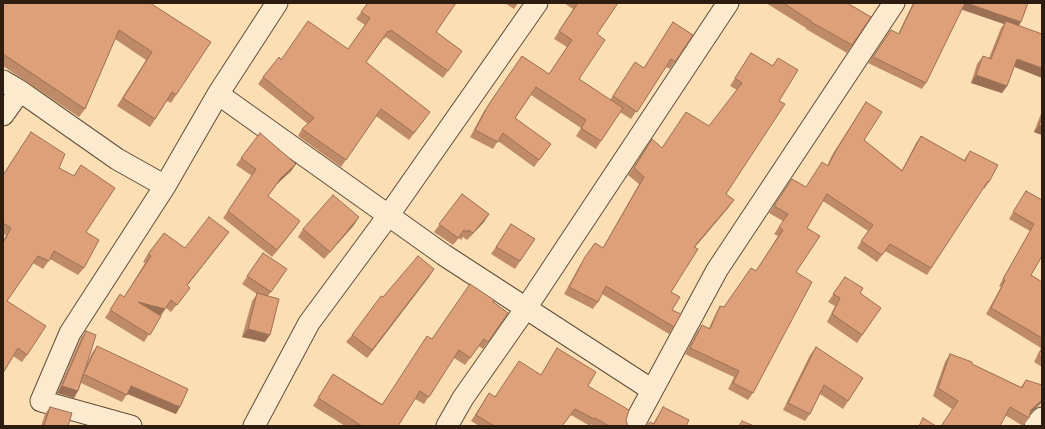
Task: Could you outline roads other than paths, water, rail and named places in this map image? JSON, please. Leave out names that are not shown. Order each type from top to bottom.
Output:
[{"type":"street","points":[[131,426],[41,401],[70,333],[165,186],[218,94],[277,3]]},
{"type":"street","points":[[254,426],[309,323],[388,216],[537,3]]},
{"type":"street","points":[[446,426],[463,398],[526,308],[728,3]]},
{"type":"street","points":[[633,426],[717,270],[894,3]]},
{"type":"street","points":[[3,115],[11,86],[117,159],[165,186]]},
{"type":"street","points":[[218,94],[444,255],[652,390]]},
{"type":"street","points":[[1035,426],[1042,418]]}]
